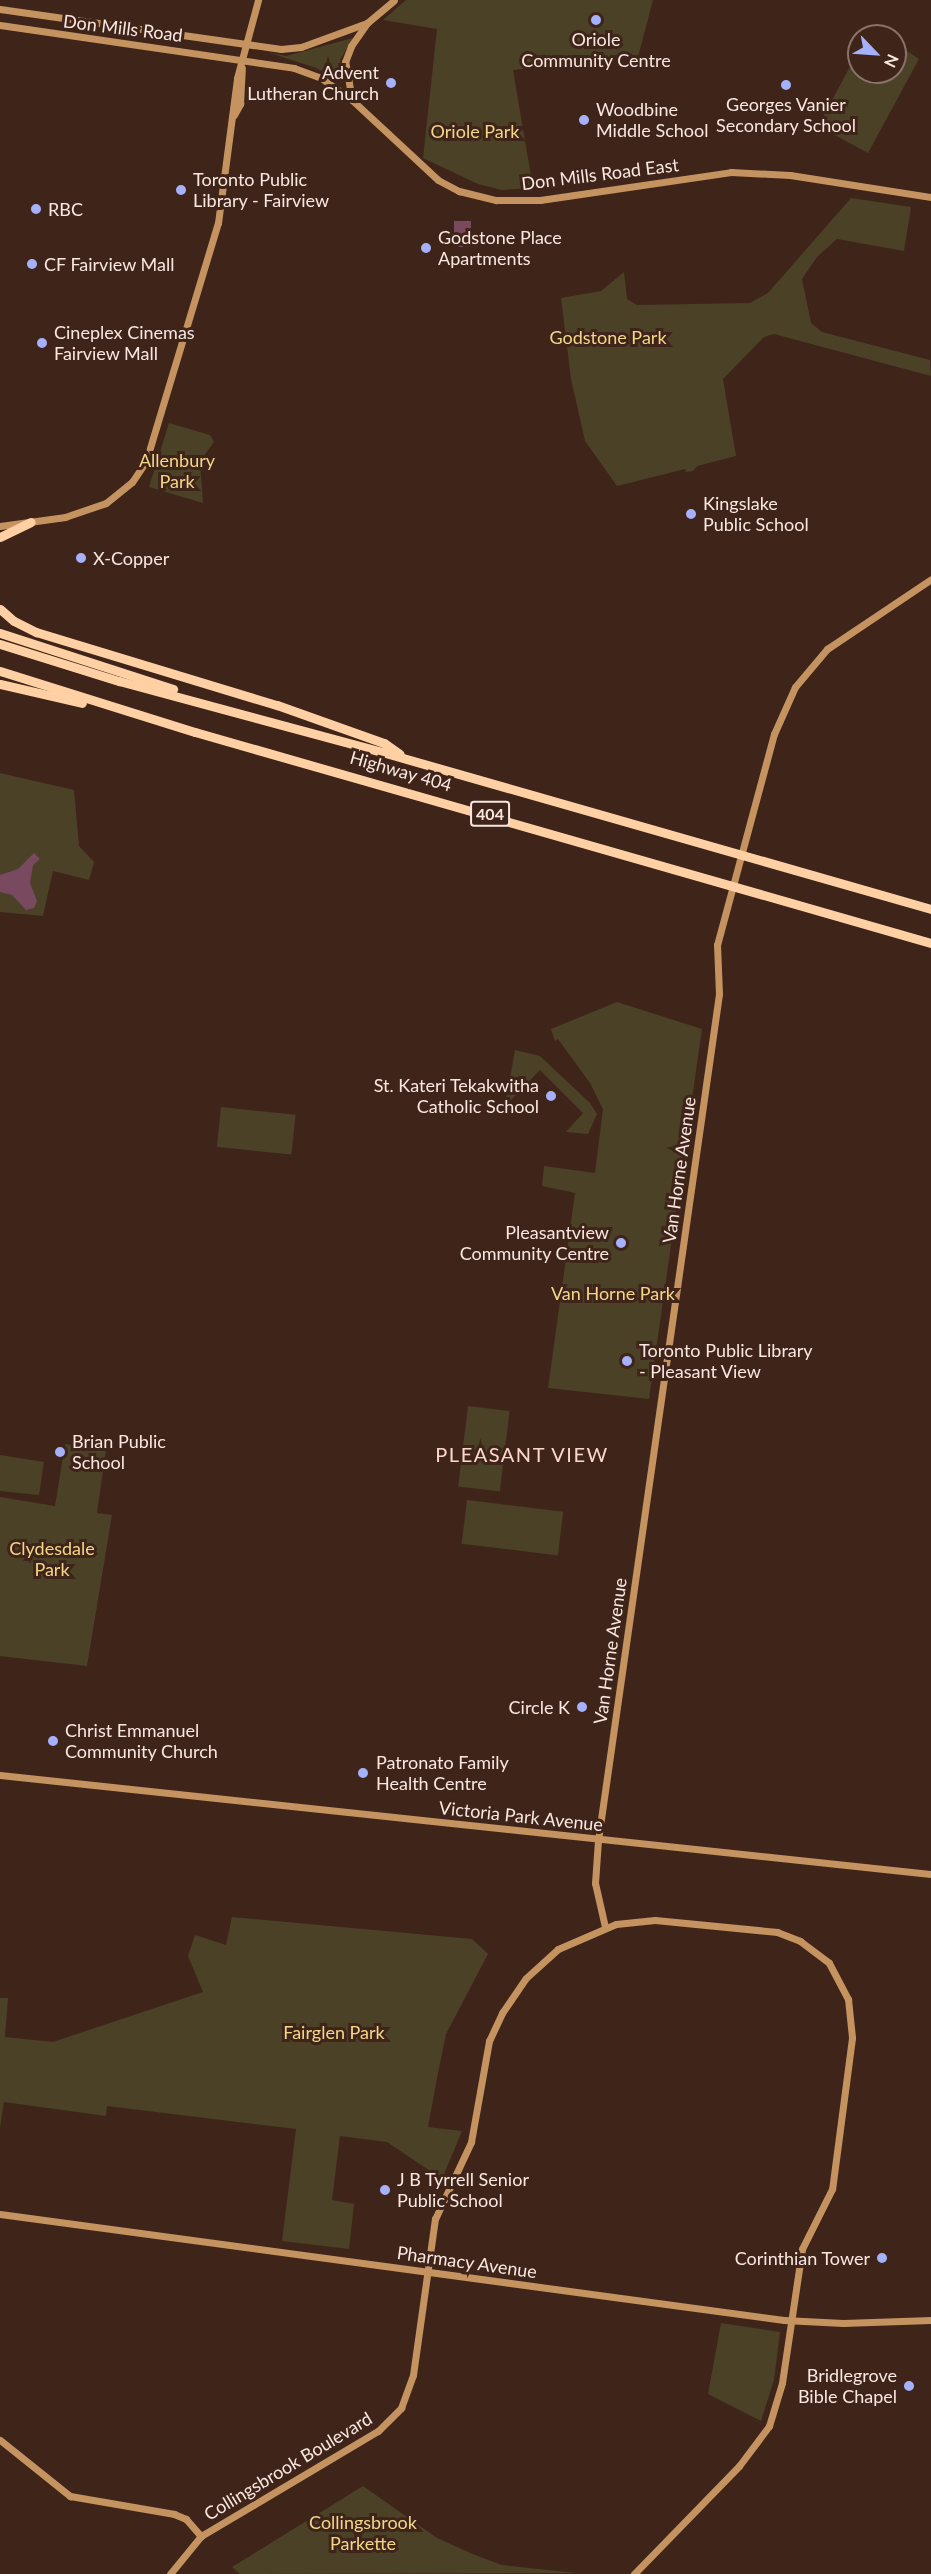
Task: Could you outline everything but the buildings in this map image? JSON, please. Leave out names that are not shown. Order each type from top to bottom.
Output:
[{"type":"highway","points":[[0,537],[32,522]]},
{"type":"highway","points":[[0,609],[14,621],[36,632],[277,705],[384,743],[406,759]]},
{"type":"highway","points":[[0,633],[180,691],[202,703]]},
{"type":"highway","name":"Highway 404","points":[[0,644],[931,909]]},
{"type":"highway","name":"Highway 404","points":[[0,671],[105,706],[931,943]]},
{"type":"highway","points":[[0,684],[60,700],[105,706]]},
{"type":"street","points":[[0,526],[32,522],[106,503],[132,482],[146,461],[218,223],[234,115],[233,102],[258,0]]},
{"type":"street","points":[[352,100],[345,62],[351,46],[367,23],[394,0]]},
{"type":"street","name":"Don Mills Road","points":[[0,9],[246,44],[301,46],[367,23]]},
{"type":"street","name":"Don Mills Road","points":[[0,26],[242,62]]},
{"type":"street","name":"Don Mills Road East","points":[[242,62],[294,68],[321,78],[352,100],[438,180],[459,191],[496,200],[540,200],[731,172],[790,175],[931,197]]},
{"type":"street","name":"Van Horne Avenue","points":[[605,1927],[594,1883],[598,1840],[693,1190],[719,994],[717,945],[726,907],[774,734],[795,687],[827,649],[931,579]]},
{"type":"street","name":"Victoria Park Avenue","points":[[0,1775],[931,1874]]},
{"type":"street","name":"Collingsbrook Boulevard","points":[[170,2574],[201,2536],[378,2431],[397,2415],[413,2375],[435,2219],[471,2142],[482,2069],[502,2013],[526,1978],[553,1954],[605,1927],[655,1920],[777,1932],[817,1952],[833,1968],[846,1989],[852,2038],[840,2141],[827,2203],[800,2255],[780,2394],[769,2426],[739,2466],[634,2574]]},
{"type":"street","name":"Pharmacy Avenue","points":[[0,2214],[792,2320],[843,2323],[931,2320]]},
{"type":"street","points":[[0,2440],[70,2496],[174,2514],[186,2519],[201,2536]]},
{"type":"green space","name":"Oriole Park","points":[[406,0],[653,0],[638,57],[513,70],[533,188],[502,190],[478,184],[423,158],[437,29],[383,20]]},
{"type":"green space","points":[[353,38],[340,60],[342,82],[316,68],[267,52],[286,56]]},
{"type":"green space","points":[[907,51],[919,59],[907,81]]},
{"type":"green space","points":[[847,72],[847,84],[905,84],[868,153],[818,126]]},
{"type":"green space","name":"Godstone Park","points":[[851,198],[911,207],[904,251],[837,239],[817,257],[802,279],[811,323],[822,332],[930,360],[931,376],[774,334],[764,337],[723,379],[736,456],[697,466],[693,471],[686,472],[685,469],[617,486],[585,441],[571,379],[561,298],[601,291],[624,272],[627,299],[637,305],[750,303],[768,293]]},
{"type":"green space","name":"Allenbury Park","points":[[169,423],[210,435],[214,442],[200,461],[203,503],[149,487]]},
{"type":"green space","points":[[0,773],[74,790],[79,846],[94,862],[89,880],[53,871],[43,916],[0,912]]},
{"type":"green space","name":"Van Horne Park","points":[[617,1002],[702,1029],[649,1399],[548,1388],[575,1193],[542,1186],[544,1166],[595,1173],[603,1109],[590,1083],[558,1039],[555,1041],[551,1029]]},
{"type":"green space","points":[[515,1050],[540,1056],[590,1103],[597,1114],[588,1134],[566,1132],[583,1113],[540,1070],[511,1100],[506,1100]]},
{"type":"green space","points":[[221,1107],[296,1115],[291,1155],[217,1147]]},
{"type":"green space","points":[[468,1406],[510,1411],[500,1492],[458,1486]]},
{"type":"green space","name":"Clydesdale Park","points":[[65,1444],[106,1450],[97,1513],[112,1515],[87,1666],[0,1656],[0,1497],[55,1506]]},
{"type":"green space","points":[[0,1455],[44,1462],[39,1495],[0,1491]]},
{"type":"green space","points":[[467,1500],[563,1512],[558,1555],[462,1544]]},
{"type":"green space","name":"Fairglen Park","points":[[232,1917],[472,1939],[488,1954],[446,2034],[437,2078],[428,2127],[462,2131],[442,2179],[387,2142],[340,2136],[332,2200],[354,2204],[349,2249],[282,2241],[296,2129],[107,2106],[106,2116],[4,2102],[0,2128],[0,1998],[8,1998],[5,2037],[53,2042],[203,1992],[188,1956],[195,1935],[226,1945]]},
{"type":"green space","points":[[721,2323],[780,2332],[774,2380],[761,2421],[708,2394]]},
{"type":"green space","name":"Collingsbrook Parkette","points":[[363,2486],[437,2538],[475,2555],[502,2565],[576,2573],[240,2574],[232,2567]]},
{"type":"shaded area","points":[[454,221],[471,221],[471,247],[454,247]]},
{"type":"shaded area","points":[[34,853],[40,859],[33,865],[30,883],[37,901],[34,908],[26,910],[12,895],[0,892],[0,875],[18,869]]},
{"type":"place","name":"Oriole Community Centre","points":[[596,20]]},
{"type":"place","name":"Advent Lutheran Church","points":[[391,83]]},
{"type":"place","name":"Georges Vanier Secondary School","points":[[786,85]]},
{"type":"place","name":"Woodbine Middle School","points":[[584,120]]},
{"type":"place","name":"Toronto Public Library - Fairview","points":[[181,190]]},
{"type":"place","name":"RBC","points":[[36,209]]},
{"type":"place","name":"Godstone Place Apartments","points":[[426,248]]},
{"type":"place","name":"CF Fairview Mall","points":[[32,264]]},
{"type":"place","name":"Cineplex Cinemas Fairview Mall","points":[[42,343]]},
{"type":"place","name":"Kingslake Public School","points":[[691,514]]},
{"type":"place","name":"X-Copper","points":[[81,558]]},
{"type":"place","name":"St. Kateri Tekakwitha Catholic School","points":[[551,1096]]},
{"type":"place","name":"Pleasantview Community Centre","points":[[621,1243]]},
{"type":"place","name":"Toronto Public Library - Pleasant View","points":[[627,1361]]},
{"type":"place","name":"Brian Public School","points":[[60,1452]]},
{"type":"place","name":"Circle K","points":[[582,1707]]},
{"type":"place","name":"Christ Emmanuel Community Church","points":[[53,1741]]},
{"type":"place","name":"Patronato Family Health Centre","points":[[363,1773]]},
{"type":"place","name":"J B Tyrrell Senior Public School","points":[[385,2190]]},
{"type":"place","name":"Corinthian Tower","points":[[882,2258]]},
{"type":"place","name":"Bridlegrove Bible Chapel","points":[[909,2386]]},
{"type":"district","name":"PLEASANT VIEW","points":[[522,1454]]}]
